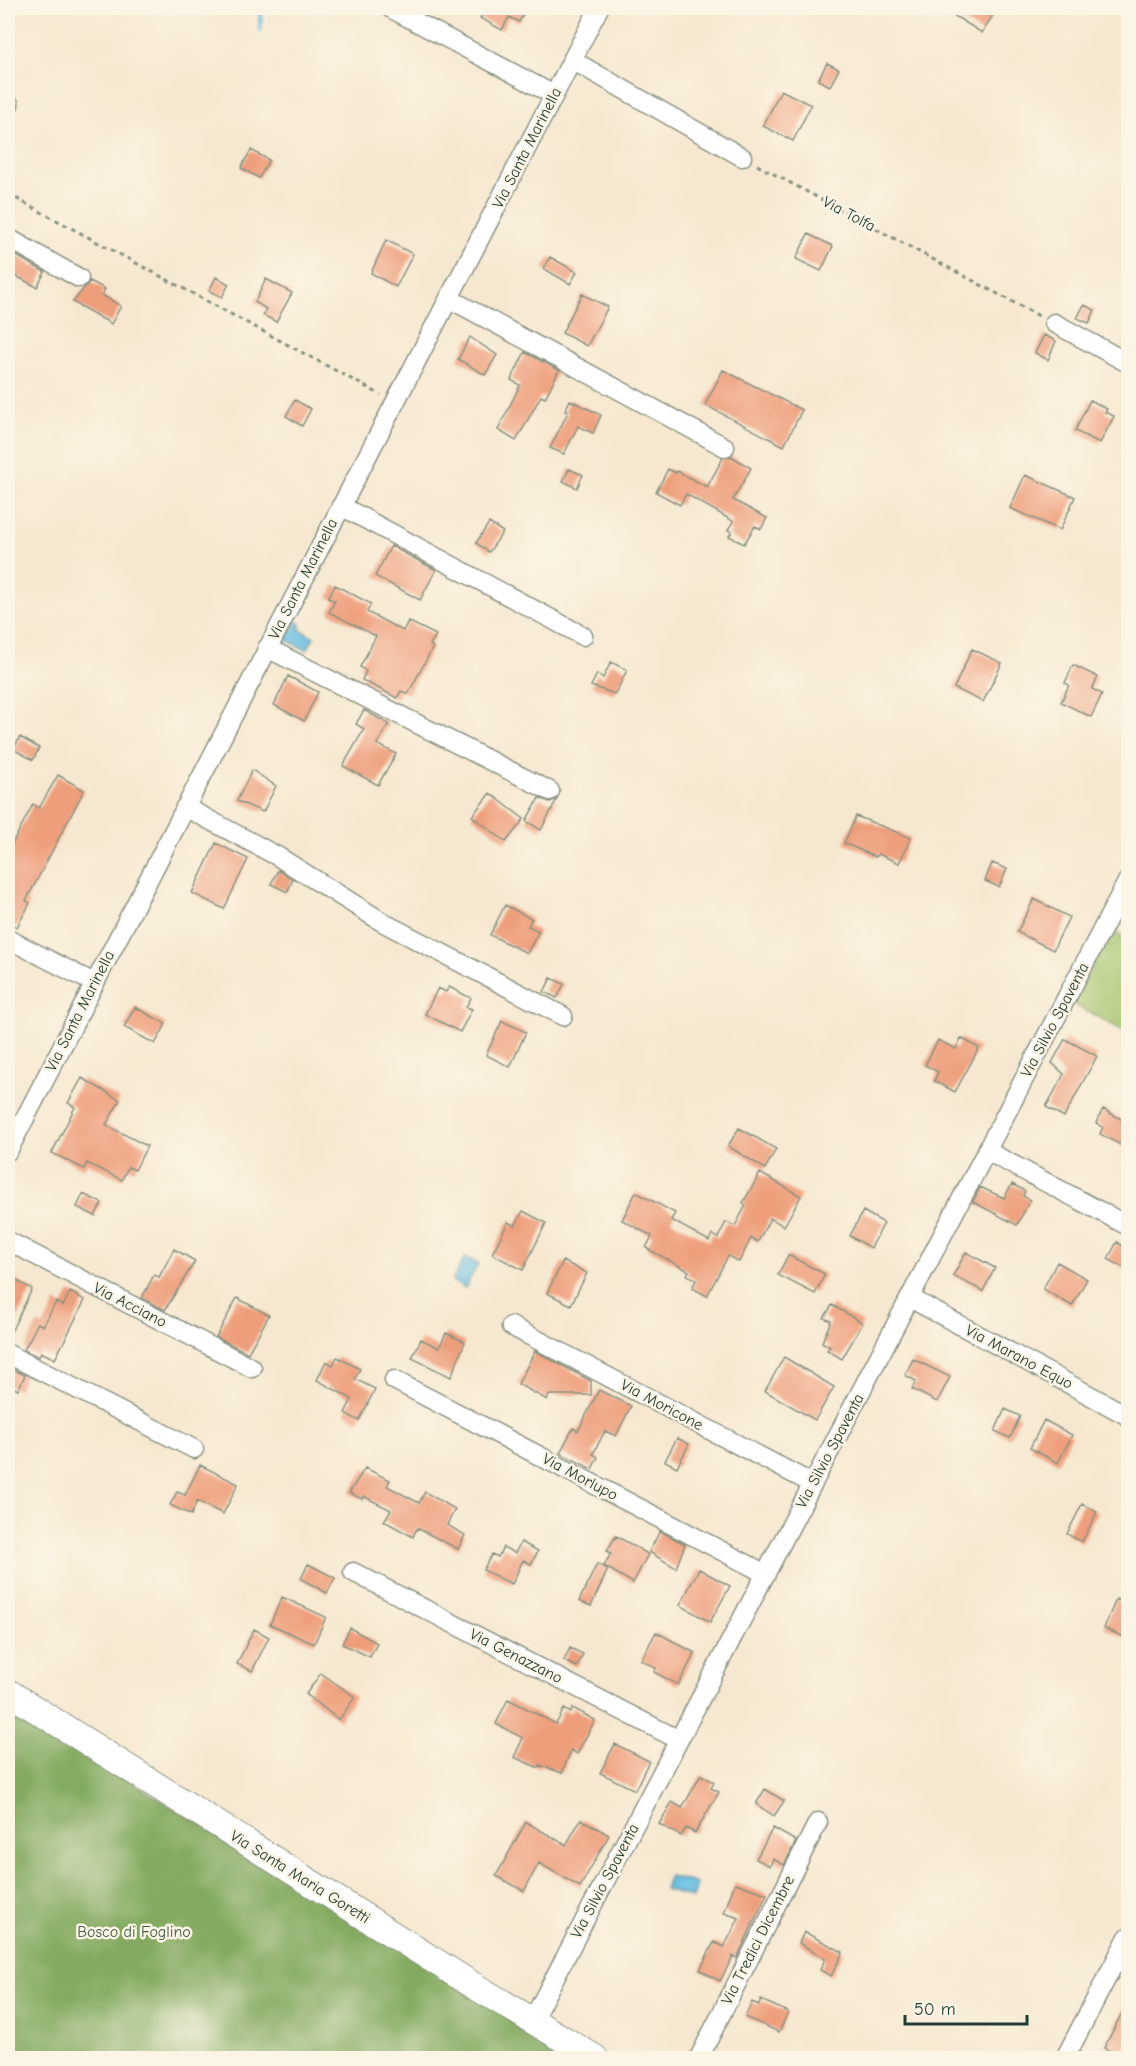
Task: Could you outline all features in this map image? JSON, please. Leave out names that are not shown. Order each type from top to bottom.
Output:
[{"type":"main road","name":"Via Santa Maria Goretti","points":[[8,1692],[532,2021],[595,2058]]},
{"type":"street","points":[[390,8],[554,95]]},
{"type":"street","name":"Via Santa Marinella","points":[[8,1150],[599,8]]},
{"type":"street","points":[[572,60],[742,157]]},
{"type":"street","points":[[8,238],[79,278]]},
{"type":"street","points":[[450,299],[725,447]]},
{"type":"street","points":[[1054,323],[1128,363]]},
{"type":"street","points":[[341,506],[583,636]]},
{"type":"street","points":[[267,648],[550,791]]},
{"type":"street","points":[[185,807],[277,856],[384,923],[563,1016]]},
{"type":"street","name":"Via Silvio Spaventa","points":[[532,2021],[1128,880]]},
{"type":"street","points":[[8,939],[94,983]]},
{"type":"street","points":[[987,1151],[1128,1226]]},
{"type":"street","name":"Via Acciano","points":[[8,1241],[252,1368]]},
{"type":"street","name":"Via Marano Equo","points":[[910,1298],[1128,1416]]},
{"type":"street","name":"Via Moricone","points":[[511,1326],[813,1484]]},
{"type":"street","points":[[8,1354],[194,1449]]},
{"type":"street","name":"Via Morlupo","points":[[394,1380],[766,1574]]},
{"type":"street","name":"Via Genazzano","points":[[353,1572],[679,1740]]},
{"type":"street","name":"Via Tredici Dicembre","points":[[699,2058],[818,1822]]},
{"type":"street","points":[[1065,2058],[1128,1936]]},
{"type":"path","name":"Via Tolfa","points":[[742,157],[1054,323]]},
{"type":"path","points":[[8,194],[395,402]]},
{"type":"green space","points":[[1111,930],[1128,940],[1128,1033],[1073,1004]]},
{"type":"green space","name":"Bosco di Foglino","points":[[8,1707],[585,2058],[8,2058]]},
{"type":"water","points":[[296,621],[301,624],[299,629],[314,637],[307,650],[286,640]]},
{"type":"water","points":[[465,1257],[478,1264],[465,1288],[452,1281]]},
{"type":"water","points":[[669,1876],[697,1884],[693,1898],[665,1890]]},
{"type":"building","points":[[486,8],[527,8],[519,22],[509,17],[502,30],[480,18]]},
{"type":"building","points":[[942,8],[997,8],[982,33]]},
{"type":"building","points":[[827,63],[839,69],[830,86],[818,80]]},
{"type":"building","points":[[781,90],[811,105],[793,141],[763,126]]},
{"type":"building","points":[[251,150],[269,160],[259,178],[241,168]]},
{"type":"building","points":[[808,234],[833,246],[821,271],[796,259]]},
{"type":"building","points":[[386,240],[413,254],[396,287],[371,273]]},
{"type":"building","points":[[8,251],[45,272],[37,287],[8,272]]},
{"type":"building","points":[[550,257],[577,272],[570,284],[543,268]]},
{"type":"building","points":[[216,277],[229,284],[222,297],[209,291]]},
{"type":"building","points":[[266,279],[292,293],[276,322],[263,315],[266,309],[255,302]]},
{"type":"building","points":[[90,281],[105,289],[102,295],[121,306],[111,324],[73,302]]},
{"type":"building","points":[[582,294],[608,307],[587,346],[562,333]]},
{"type":"building","points":[[1084,305],[1095,310],[1089,323],[1077,318]]},
{"type":"building","points":[[1044,335],[1056,341],[1048,360],[1035,353]]},
{"type":"building","points":[[470,337],[497,355],[485,375],[458,359]]},
{"type":"building","points":[[525,352],[559,370],[545,398],[541,396],[516,441],[498,430],[520,385],[511,380]]},
{"type":"building","points":[[723,370],[802,410],[784,446],[705,405]]},
{"type":"building","points":[[295,400],[311,409],[302,426],[286,416]]},
{"type":"building","points":[[570,400],[601,415],[593,433],[578,426],[564,454],[550,448],[568,412],[565,411]]},
{"type":"building","points":[[1090,400],[1107,409],[1105,412],[1114,416],[1100,443],[1075,431]]},
{"type":"building","points":[[731,456],[751,468],[733,500],[767,518],[761,529],[755,526],[744,544],[729,536],[732,532],[728,530],[733,521],[686,494],[680,505],[656,492],[668,469],[676,473],[677,471],[707,487],[723,458]]},
{"type":"building","points":[[569,469],[583,475],[577,488],[563,481]]},
{"type":"building","points":[[1025,475],[1075,497],[1060,530],[1010,508]]},
{"type":"building","points":[[489,523],[503,532],[489,552],[476,543]]},
{"type":"building","points":[[391,546],[436,570],[420,600],[375,576]]},
{"type":"building","points":[[335,585],[371,604],[367,612],[403,631],[408,621],[436,635],[430,645],[433,647],[408,694],[401,691],[397,698],[362,680],[366,671],[360,667],[376,636],[329,612],[335,601],[328,598]]},
{"type":"building","points":[[972,649],[1002,663],[983,702],[954,688]]},
{"type":"building","points":[[611,662],[627,670],[615,694],[591,686],[597,674],[603,678]]},
{"type":"building","points":[[1073,665],[1098,677],[1092,689],[1102,694],[1091,717],[1061,702],[1069,685],[1065,683]]},
{"type":"building","points":[[288,676],[318,692],[304,721],[274,705]]},
{"type":"building","points":[[364,710],[389,724],[377,744],[396,754],[378,785],[343,766],[364,729],[356,724]]},
{"type":"building","points":[[20,737],[39,748],[33,760],[13,749]]},
{"type":"building","points":[[252,770],[276,786],[263,812],[237,801]]},
{"type":"building","points":[[58,775],[84,790],[26,901],[30,903],[17,927],[8,922],[8,852],[33,804],[39,808]]},
{"type":"building","points":[[490,793],[524,819],[506,842],[472,816]]},
{"type":"building","points":[[539,798],[550,802],[557,799],[541,830],[526,821]]},
{"type":"building","points":[[856,816],[911,838],[899,863],[878,854],[876,857],[844,843]]},
{"type":"building","points":[[216,843],[248,859],[224,909],[192,893]]},
{"type":"building","points":[[992,863],[1007,869],[999,887],[985,881]]},
{"type":"building","points":[[278,870],[293,879],[287,892],[271,884]]},
{"type":"building","points":[[1034,899],[1069,917],[1053,950],[1017,932]]},
{"type":"building","points":[[505,905],[532,919],[528,926],[539,931],[527,953],[490,935]]},
{"type":"building","points":[[551,978],[564,984],[557,998],[544,992]]},
{"type":"building","points":[[449,987],[471,998],[466,1007],[472,1009],[460,1032],[425,1014],[438,988],[446,992]]},
{"type":"building","points":[[135,1007],[166,1024],[155,1044],[124,1027]]},
{"type":"building","points":[[502,1021],[526,1032],[510,1067],[486,1055]]},
{"type":"building","points":[[961,1038],[979,1048],[955,1092],[934,1081],[938,1072],[925,1065],[938,1040],[956,1049]]},
{"type":"building","points":[[1065,1039],[1097,1056],[1064,1117],[1046,1107],[1064,1074],[1052,1063]]},
{"type":"building","points":[[82,1078],[120,1100],[106,1125],[147,1146],[135,1170],[128,1167],[122,1180],[87,1163],[84,1169],[52,1153],[75,1107],[68,1103]]},
{"type":"building","points":[[1103,1109],[1128,1123],[1128,1149],[1100,1134],[1103,1127],[1096,1123]]},
{"type":"building","points":[[739,1128],[776,1149],[765,1169],[728,1146]]},
{"type":"building","points":[[760,1173],[801,1196],[784,1226],[770,1218],[758,1242],[751,1238],[739,1262],[728,1256],[707,1296],[692,1288],[696,1280],[687,1275],[689,1271],[646,1248],[652,1236],[622,1220],[636,1192],[675,1213],[671,1220],[709,1241],[712,1234],[718,1238],[726,1222],[735,1226],[746,1205],[743,1203]]},
{"type":"building","points":[[1012,1184],[1025,1191],[1023,1196],[1030,1200],[1017,1225],[973,1202],[980,1187],[1004,1198]]},
{"type":"building","points":[[83,1194],[102,1203],[95,1216],[77,1207]]},
{"type":"building","points":[[523,1211],[546,1223],[523,1270],[492,1254],[508,1222],[515,1226]]},
{"type":"building","points":[[863,1211],[884,1223],[871,1248],[850,1236]]},
{"type":"building","points":[[1117,1242],[1128,1249],[1128,1270],[1108,1259]]},
{"type":"building","points":[[174,1249],[195,1261],[165,1310],[142,1298],[154,1275],[159,1277]]},
{"type":"building","points":[[966,1252],[995,1268],[983,1291],[953,1276]]},
{"type":"building","points":[[788,1255],[825,1274],[815,1294],[778,1275]]},
{"type":"building","points":[[563,1261],[587,1273],[571,1305],[547,1293]]},
{"type":"building","points":[[1057,1262],[1087,1279],[1072,1306],[1043,1289]]},
{"type":"building","points":[[8,1276],[32,1289],[8,1338]]},
{"type":"building","points":[[70,1292],[85,1300],[55,1359],[41,1352],[39,1357],[24,1350],[38,1323],[43,1326],[56,1302],[63,1306]]},
{"type":"building","points":[[237,1298],[269,1315],[248,1353],[216,1337]]},
{"type":"building","points":[[832,1305],[863,1323],[842,1359],[827,1350],[830,1347],[822,1342],[831,1321],[824,1318]]},
{"type":"building","points":[[446,1333],[465,1342],[451,1377],[412,1358],[421,1339],[439,1348]]},
{"type":"building","points":[[535,1351],[591,1381],[591,1395],[549,1395],[547,1400],[518,1384]]},
{"type":"building","points":[[337,1357],[360,1369],[355,1379],[375,1389],[359,1421],[345,1413],[352,1399],[317,1380],[326,1361],[333,1365]]},
{"type":"building","points":[[784,1357],[834,1387],[815,1420],[765,1391]]},
{"type":"building","points":[[913,1359],[950,1377],[937,1402],[912,1389],[916,1381],[905,1375]]},
{"type":"building","points":[[8,1367],[25,1375],[18,1390],[8,1385]]},
{"type":"building","points":[[599,1390],[631,1406],[616,1436],[605,1431],[593,1454],[598,1457],[592,1469],[560,1453],[573,1428],[578,1431]]},
{"type":"building","points":[[1005,1409],[1020,1416],[1010,1438],[995,1431]]},
{"type":"building","points":[[1044,1420],[1072,1435],[1058,1463],[1030,1448]]},
{"type":"building","points":[[677,1438],[689,1444],[677,1467],[665,1461]]},
{"type":"building","points":[[200,1465],[238,1484],[223,1514],[197,1501],[191,1515],[170,1505],[177,1492],[185,1495]]},
{"type":"building","points":[[365,1468],[390,1480],[387,1486],[419,1503],[425,1492],[455,1509],[447,1525],[465,1535],[458,1549],[417,1528],[413,1537],[384,1521],[391,1510],[363,1496],[362,1499],[349,1493]]},
{"type":"building","points":[[1082,1504],[1097,1512],[1082,1542],[1067,1534]]},
{"type":"building","points":[[660,1531],[685,1544],[676,1568],[649,1552]]},
{"type":"building","points":[[616,1536],[648,1554],[633,1583],[604,1566],[611,1553],[607,1551]]},
{"type":"building","points":[[521,1542],[538,1551],[531,1564],[523,1560],[512,1584],[483,1570],[492,1554],[498,1557],[503,1547],[515,1553]]},
{"type":"building","points":[[308,1564],[335,1578],[327,1593],[301,1579]]},
{"type":"building","points":[[597,1564],[608,1569],[591,1606],[579,1601]]},
{"type":"building","points":[[699,1569],[730,1586],[710,1622],[680,1605]]},
{"type":"building","points":[[282,1597],[326,1617],[314,1644],[270,1624]]},
{"type":"building","points":[[1116,1599],[1128,1605],[1128,1639],[1104,1628]]},
{"type":"building","points":[[350,1628],[377,1643],[370,1657],[342,1644]]},
{"type":"building","points":[[254,1629],[269,1637],[252,1671],[237,1664]]},
{"type":"building","points":[[656,1632],[695,1653],[678,1685],[654,1672],[656,1668],[641,1660]]},
{"type":"building","points":[[570,1648],[583,1654],[577,1667],[564,1661]]},
{"type":"building","points":[[321,1673],[355,1697],[339,1720],[306,1694]]},
{"type":"building","points":[[508,1699],[556,1724],[564,1709],[571,1713],[573,1708],[595,1720],[577,1754],[571,1750],[562,1773],[540,1765],[539,1768],[514,1757],[523,1738],[496,1724]]},
{"type":"building","points":[[615,1744],[649,1761],[635,1790],[600,1773]]},
{"type":"building","points":[[701,1775],[714,1782],[711,1788],[719,1792],[695,1833],[686,1828],[681,1836],[659,1824],[672,1802],[682,1808]]},
{"type":"building","points":[[765,1789],[784,1801],[774,1816],[756,1804]]},
{"type":"building","points":[[581,1819],[609,1835],[580,1887],[539,1863],[524,1891],[496,1876],[526,1822],[566,1845]]},
{"type":"building","points":[[773,1828],[796,1841],[784,1865],[773,1859],[770,1866],[756,1859]]},
{"type":"building","points":[[735,1883],[767,1894],[737,1958],[733,1956],[720,1981],[700,1970],[714,1942],[724,1947],[739,1918],[724,1913]]},
{"type":"building","points":[[804,1932],[843,1952],[831,1976],[820,1970],[825,1959],[799,1943]]},
{"type":"building","points":[[761,2000],[788,2012],[779,2032],[745,2017],[752,2002],[759,2005]]},
{"type":"building","points":[[1128,2001],[1128,2058],[1124,2058],[1104,2048]]},
{"type":"waterway","points":[[260,30],[261,8]]}]
